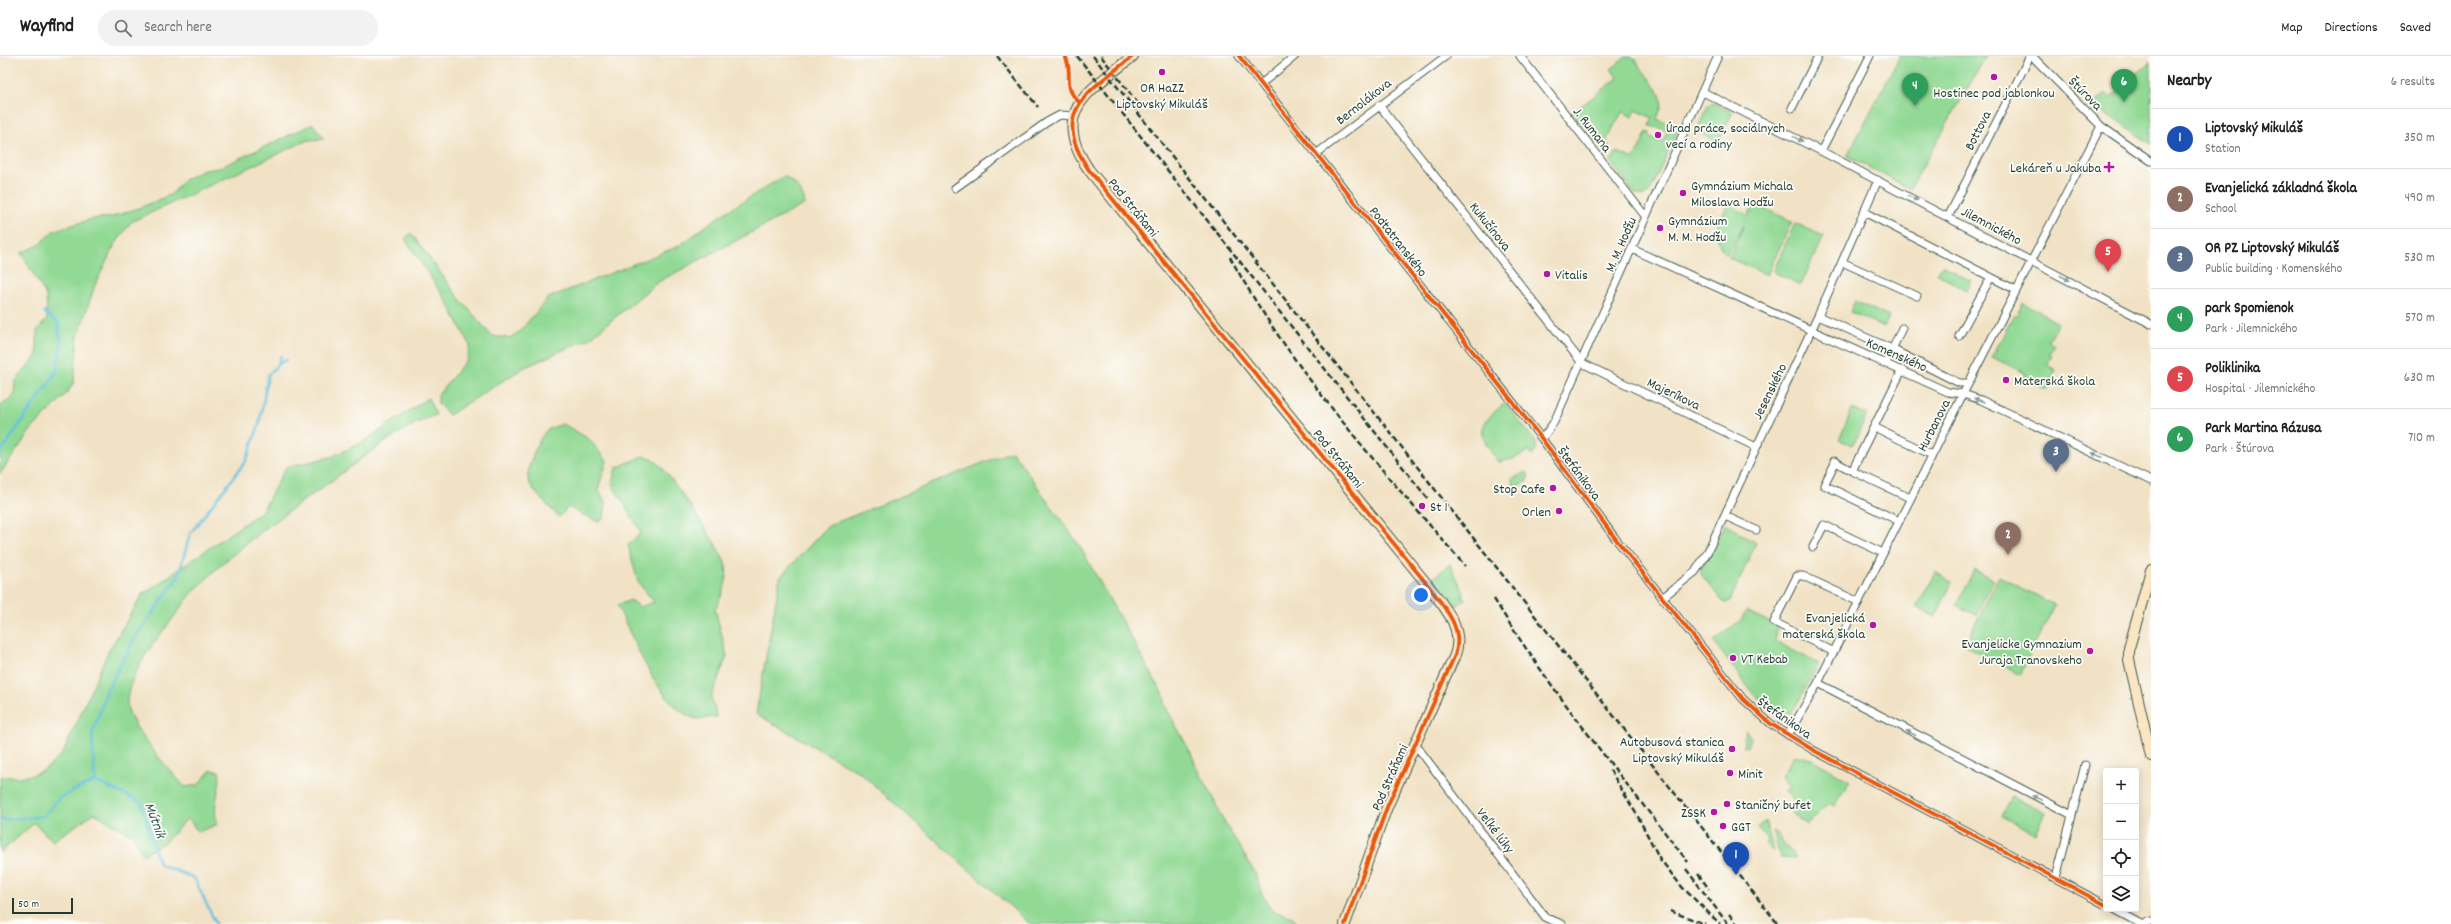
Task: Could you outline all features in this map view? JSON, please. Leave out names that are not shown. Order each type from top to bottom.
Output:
[{"type":"street","name":"Pod Stráňami","points":[[1133,56],[1084,97],[1074,116],[1073,142],[1090,170],[1417,572],[1455,624],[1458,639],[1455,655],[1381,822],[1345,924]]},
{"type":"street","name":"Podtatranského","points":[[1238,56],[1542,439]]},
{"type":"street","points":[[1261,84],[1295,56]]},
{"type":"street","name":"Bernolákova","points":[[1316,154],[1379,105],[1446,56]]},
{"type":"street","name":"J. Rumana","points":[[1520,56],[1646,217]]},
{"type":"street","name":"M. M. Hodžu","points":[[1542,439],[1554,422],[1582,363],[1718,56]]},
{"type":"street","points":[[1792,108],[1818,56]]},
{"type":"street","points":[[1821,151],[1870,56]]},
{"type":"street","name":"Štúrova","points":[[2031,56],[2101,126],[2149,159]]},
{"type":"street","name":"Bottova","points":[[1948,217],[2031,56]]},
{"type":"street","name":"Jilemnického","points":[[1703,92],[1878,180],[2151,324]]},
{"type":"street","name":"Kukučínova","points":[[1379,105],[1582,363]]},
{"type":"street","points":[[955,188],[1047,122],[1060,115],[1074,116]]},
{"type":"street","name":"Hurbanova","points":[[1788,736],[1818,684],[2030,260],[2101,126]]},
{"type":"street","points":[[2149,159],[2151,168]]},
{"type":"street","name":"Jesenského","points":[[1662,598],[1698,568],[1725,516],[1756,447],[1812,331],[1878,180]]},
{"type":"street","points":[[1864,212],[2016,290]]},
{"type":"street","name":"Komenského","points":[[1632,249],[1948,392],[1963,394],[1981,400],[2151,481]]},
{"type":"street","points":[[1842,262],[1918,296]]},
{"type":"street","points":[[1959,336],[1991,277]]},
{"type":"street","points":[[1818,316],[1892,349],[1958,383],[1968,383]]},
{"type":"street","points":[[1886,363],[1902,328]]},
{"type":"street","name":"Majeríkova","points":[[1582,363],[1756,447]]},
{"type":"street","points":[[1852,471],[1902,370]]},
{"type":"street","points":[[1874,428],[1932,455]]},
{"type":"street","name":"Štefánikova","points":[[1542,439],[1610,533],[1748,705],[1788,736],[2103,903]]},
{"type":"street","points":[[1899,521],[1824,485],[1834,463],[1910,498]]},
{"type":"street","points":[[1725,516],[1756,530]]},
{"type":"street","points":[[1813,547],[1824,525],[1883,553]]},
{"type":"street","points":[[2151,570],[2129,648],[2129,660],[2151,756]]},
{"type":"street","points":[[1834,652],[1774,622],[1797,576],[1803,576],[1859,602]]},
{"type":"street","points":[[1818,684],[2072,815]]},
{"type":"street","name":"Veľké lúky","points":[[1415,744],[1546,918],[1562,924]]},
{"type":"street","points":[[2056,878],[2085,765]]},
{"type":"street","points":[[2120,912],[2144,924],[2151,920]]},
{"type":"green space","points":[[1627,56],[1632,56],[1660,93],[1662,105],[1657,119],[1678,129],[1650,192],[1644,196],[1635,194],[1610,162],[1617,152],[1634,159],[1647,132],[1650,133],[1649,136],[1662,143],[1667,132],[1663,129],[1650,126],[1652,118],[1636,110],[1633,117],[1622,112],[1606,141],[1610,147],[1605,153],[1572,113],[1618,78],[1611,69]]},
{"type":"green space","points":[[1900,56],[1986,56],[1910,189],[1847,156]]},
{"type":"green space","points":[[2151,61],[2151,144],[2115,119],[2091,106],[2106,93],[2110,98]]},
{"type":"green space","points":[[1713,103],[1733,112],[1718,141],[1702,134],[1704,128],[1699,125],[1708,105]]},
{"type":"green space","points":[[313,124],[324,139],[308,140],[131,222],[114,246],[95,285],[78,336],[74,382],[68,392],[31,430],[0,474],[0,405],[14,396],[15,382],[37,355],[37,331],[47,319],[46,295],[21,253],[39,245],[53,231],[92,219],[112,217],[144,206],[172,194],[184,180],[204,170],[219,168]]},
{"type":"green space","points":[[784,176],[798,187],[805,204],[658,282],[590,338],[523,368],[449,415],[438,404],[438,395],[467,359],[470,345],[446,300],[405,239],[411,233],[459,298],[492,336],[510,338],[520,331],[548,298],[679,246],[718,217]]},
{"type":"green space","points":[[1730,204],[1748,216],[1754,204],[1792,221],[1767,275],[1729,258],[1744,225],[1727,255],[1722,249],[1717,236],[1717,230],[1721,216]]},
{"type":"green space","points":[[1795,223],[1823,236],[1801,285],[1773,272]]},
{"type":"green space","points":[[1942,265],[1971,281],[1966,290],[1937,274]]},
{"type":"green space","points":[[1855,301],[1889,317],[1884,327],[1850,312]]},
{"type":"green space","points":[[2023,303],[2058,323],[2048,341],[2054,345],[2049,354],[2052,356],[2047,365],[2056,370],[2047,390],[2023,380],[2024,373],[1992,357],[2014,315],[2016,316]]},
{"type":"green space","points":[[428,398],[436,415],[410,427],[370,452],[264,530],[214,571],[186,601],[154,642],[137,670],[129,690],[127,700],[128,709],[133,720],[140,733],[159,758],[185,787],[198,785],[211,770],[219,771],[220,778],[215,809],[218,824],[198,832],[188,818],[165,842],[143,855],[134,836],[94,813],[53,841],[34,823],[0,853],[0,777],[20,777],[36,774],[43,771],[64,751],[108,652],[142,595],[262,511],[286,467],[331,457],[363,442]]},
{"type":"green space","points":[[1505,403],[1536,442],[1536,450],[1532,456],[1529,451],[1513,459],[1498,462],[1486,443],[1483,436],[1485,424],[1489,418]]},
{"type":"green space","points":[[1852,409],[1867,414],[1853,445],[1839,440]]},
{"type":"green space","points":[[563,424],[589,439],[607,461],[598,489],[606,503],[604,518],[598,522],[568,507],[559,517],[539,496],[529,482],[528,471],[530,464],[543,435],[546,431]]},
{"type":"green space","points":[[1012,451],[1079,545],[1165,698],[1164,704],[1192,755],[1196,767],[1213,796],[1219,813],[1255,873],[1262,894],[1273,911],[1293,917],[1298,924],[1030,924],[859,772],[756,714],[780,577],[828,526]]},
{"type":"green space","points":[[643,456],[652,458],[668,475],[703,525],[725,563],[727,575],[726,581],[723,593],[715,609],[727,656],[711,697],[717,717],[695,719],[680,710],[668,699],[657,685],[617,605],[631,600],[640,607],[654,602],[638,582],[628,545],[641,532],[612,484],[616,468]]},
{"type":"green space","points":[[1526,472],[1529,475],[1526,482],[1520,485],[1513,484],[1512,479]]},
{"type":"green space","points":[[1725,524],[1756,543],[1730,601],[1726,603],[1722,601],[1701,574],[1701,570]]},
{"type":"green space","points":[[1450,564],[1464,593],[1462,595],[1465,599],[1457,606],[1433,578]]},
{"type":"green space","points":[[1974,570],[1994,580],[1976,615],[1956,605]]},
{"type":"green space","points":[[1935,572],[1952,582],[1936,616],[1917,607]]},
{"type":"green space","points":[[1999,576],[2055,605],[2020,674],[1965,645]]},
{"type":"green space","points":[[1746,611],[1778,626],[1775,641],[1819,664],[1792,713],[1782,714],[1754,695],[1713,641],[1740,621]]},
{"type":"green space","points":[[1746,730],[1751,738],[1747,748],[1743,746]]},
{"type":"green space","points":[[1794,755],[1812,759],[1850,781],[1834,806],[1829,803],[1807,825],[1792,812],[1798,804],[1784,791],[1790,787],[1781,777]]},
{"type":"green space","points":[[2011,796],[2045,813],[2035,833],[2001,816]]},
{"type":"green space","points":[[1765,821],[1774,850],[1773,852],[1765,843],[1768,840],[1758,827]]},
{"type":"green space","points":[[1773,830],[1796,858],[1780,857]]},
{"type":"waterway","points":[[0,453],[56,372],[61,345],[58,323],[44,312]]},
{"type":"waterway","points":[[278,364],[281,356]]},
{"type":"waterway","points":[[95,781],[92,735],[107,690],[135,638],[178,577],[190,534],[246,461],[259,425],[268,375],[278,364],[286,360]]},
{"type":"waterway","name":"Mútnik","points":[[0,820],[44,816],[60,797],[95,781],[141,802],[159,864],[194,878],[216,924]]},
{"type":"railway","points":[[997,56],[1038,107]]},
{"type":"railway","points":[[1077,56],[1428,499]]},
{"type":"railway","points":[[1093,56],[1778,924]]},
{"type":"railway","points":[[1101,56],[1139,105]]},
{"type":"railway","points":[[1230,257],[1254,299],[1309,379],[1339,418],[1465,566]]},
{"type":"railway","points":[[1494,599],[1516,634],[1563,701],[1688,862]]},
{"type":"railway","points":[[1610,770],[1637,815],[1660,859],[1682,887],[1720,924]]},
{"type":"railway","points":[[1686,869],[1728,924]]},
{"type":"railway","points":[[1698,874],[1709,889]]},
{"type":"railway","points":[[1670,911],[1705,924]]},
{"type":"railway","points":[[1729,914],[1737,924]]},
{"type":"cycle path","points":[[1065,56],[1069,68],[1069,85],[1074,97],[1080,103]]},
{"type":"cycle path","points":[[1133,56],[1102,80],[1089,92],[1080,104],[1074,117],[1073,132],[1077,150],[1089,170],[1439,599],[1450,616],[1457,635],[1455,655],[1387,807],[1345,924]]},
{"type":"cycle path","points":[[1239,56],[1542,439],[1615,538],[1743,699],[1771,724],[1813,750],[2103,903]]},
{"type":"place","name":"OR HaZZ Liptovský Mikuláš","points":[[1162,72]]},
{"type":"place","name":"Hostinec pod jablonkou","points":[[1994,77]]},
{"type":"place","name":"Park Martina Rázusa","points":[[2124,102]]},
{"type":"place","name":"park Spomienok","points":[[1915,106]]},
{"type":"place","name":"Úrad práce, sociálnych vecí a rodiny","points":[[1658,135]]},
{"type":"place","name":"Lekáreň u Jakuba","points":[[2109,167]]},
{"type":"place","name":"Gymnázium Michala Miloslava Hodžu","points":[[1683,193]]},
{"type":"place","name":"Gymnázium M. M. Hodžu","points":[[1660,228]]},
{"type":"place","name":"Poliklinika","points":[[2108,272]]},
{"type":"place","name":"Vitalis","points":[[1547,274]]},
{"type":"place","name":"Materská škola","points":[[2006,380]]},
{"type":"place","name":"OR PZ Liptovský Mikuláš","points":[[2056,472]]},
{"type":"place","name":"Stop Cafe","points":[[1553,488]]},
{"type":"place","name":"St 1","points":[[1422,506]]},
{"type":"place","name":"Orlen","points":[[1559,511]]},
{"type":"place","name":"Evanjelická základná škola","points":[[2008,555]]},
{"type":"place","name":"Evanjelická materská škola","points":[[1873,625]]},
{"type":"place","name":"Evanjelicke Gymnazium Juraja Tranovskeho","points":[[2090,651]]},
{"type":"place","name":"VT Kebab","points":[[1733,658]]},
{"type":"place","name":"Autobusová stanica Liptovský Mikuláš","points":[[1732,749]]},
{"type":"place","name":"Minit","points":[[1730,773]]},
{"type":"place","name":"Staničný bufet","points":[[1727,804]]},
{"type":"place","name":"ZSSK","points":[[1714,812]]},
{"type":"place","name":"GGT","points":[[1723,826]]},
{"type":"place","name":"Liptovský Mikuláš","points":[[1736,875]]}]
